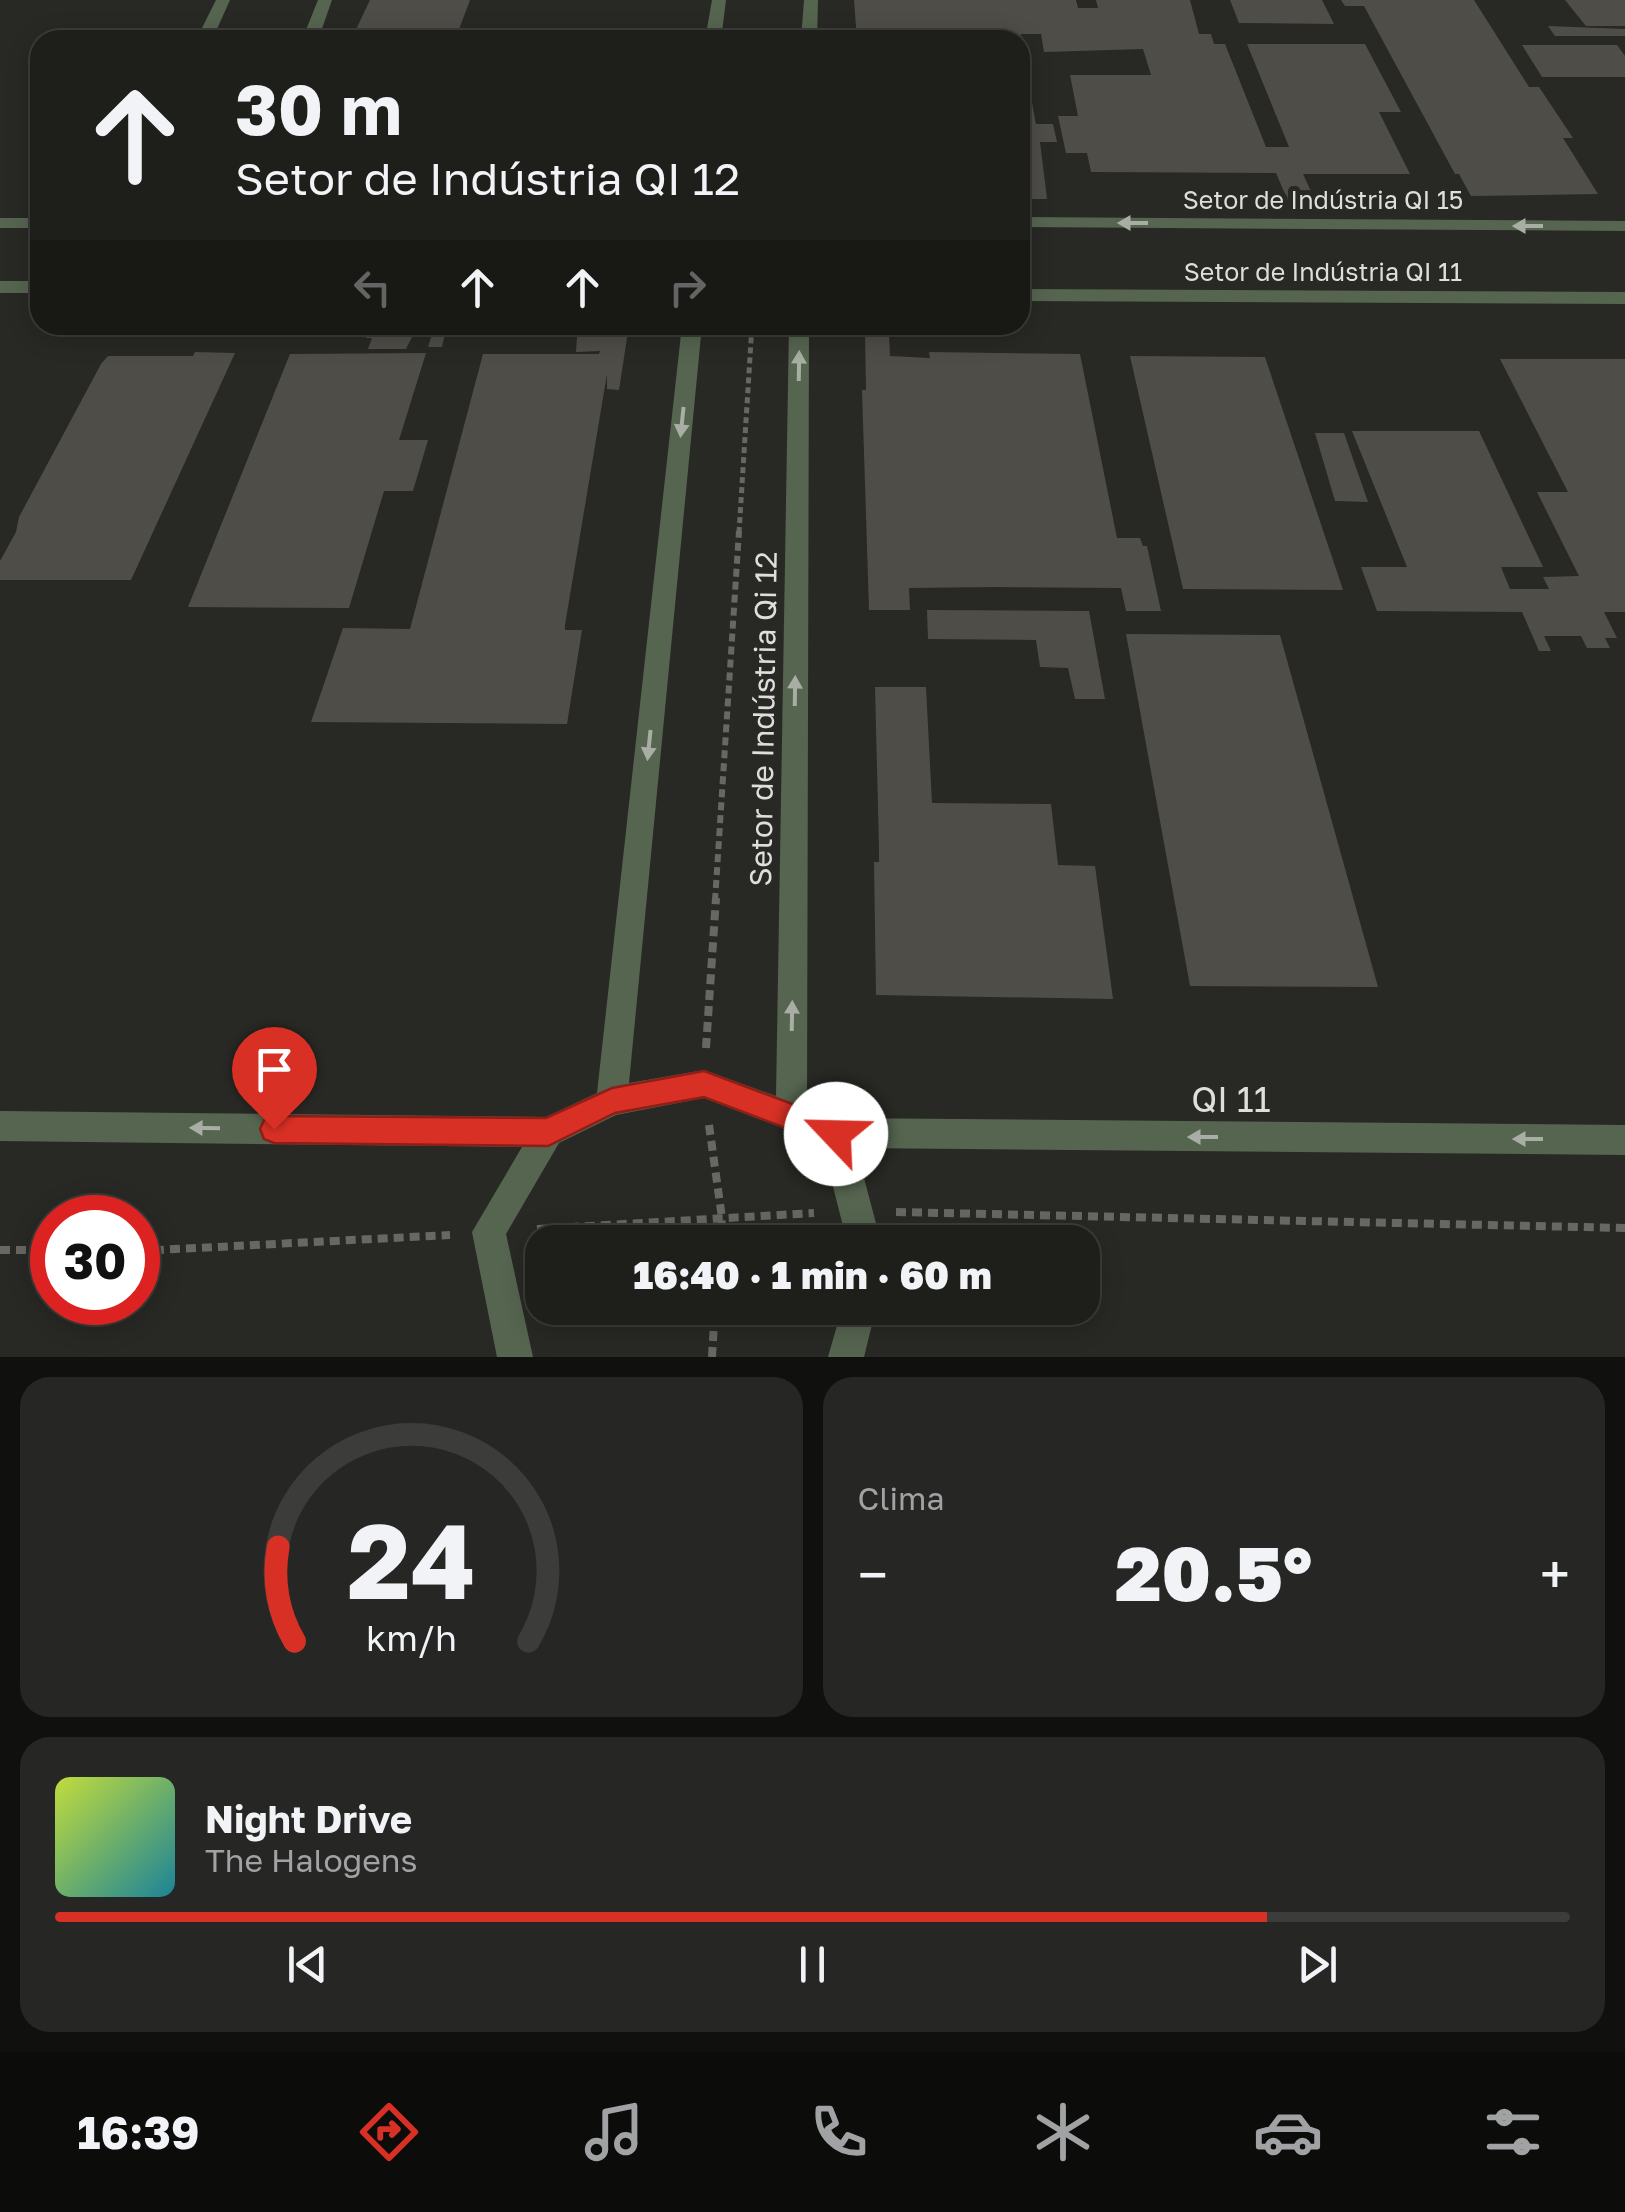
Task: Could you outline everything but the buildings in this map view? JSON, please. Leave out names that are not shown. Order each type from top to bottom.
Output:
[{"type":"street","points":[[209,30],[224,0]]},
{"type":"street","points":[[314,30],[325,0]]},
{"type":"street","points":[[714,30],[719,0]]},
{"type":"street","points":[[810,30],[811,0]]},
{"type":"street","name":"Setor de Indústria QI 15","points":[[1030,222],[1625,226]]},
{"type":"street","points":[[0,223],[30,223]]},
{"type":"street","points":[[0,286],[30,287]]},
{"type":"street","name":"Setor de Indústria QI 11","points":[[1030,295],[1625,298]]},
{"type":"street","points":[[612,1101],[691,335]]},
{"type":"street","name":"Setor de Indústria Qi 12","points":[[791,1114],[799,335]]},
{"type":"street","points":[[0,1126],[548,1132],[612,1101],[704,1084],[836,1134],[860,1225]]},
{"type":"street","points":[[515,1357],[489,1232],[548,1132]]},
{"type":"street","name":"QI 11","points":[[836,1134],[1625,1140]]},
{"type":"street","points":[[846,1357],[854,1325]]},
{"type":"path","points":[[721,1225],[704,1084],[751,335]]},
{"type":"path","points":[[0,1250],[30,1250]]},
{"type":"path","points":[[712,1357],[715,1325]]},
{"type":"route","points":[[274,1129],[548,1132],[612,1101],[704,1084],[836,1134]]}]
